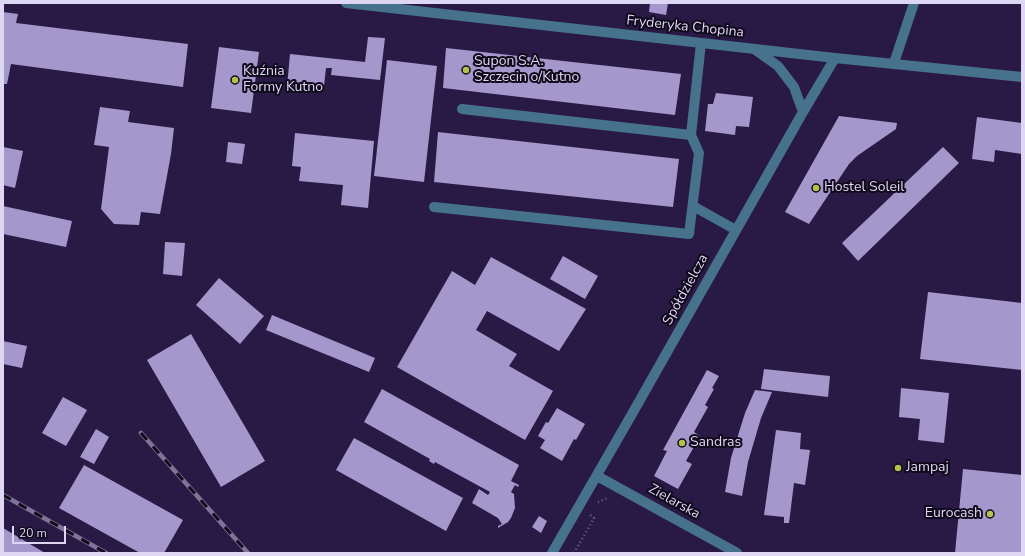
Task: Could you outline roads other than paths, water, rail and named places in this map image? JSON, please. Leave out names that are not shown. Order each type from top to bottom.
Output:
[{"type":"street","name":"Fryderyka Chopina","points":[[346,3],[835,58],[1022,76]]},
{"type":"street","points":[[894,63],[914,3]]},
{"type":"street","points":[[434,207],[689,234],[699,153],[691,135],[701,43]]},
{"type":"street","points":[[754,49],[778,66],[794,88],[803,112]]},
{"type":"street","name":"Spółdzielcza","points":[[552,553],[835,58]]},
{"type":"street","points":[[462,109],[691,135]]},
{"type":"street","points":[[693,206],[736,230]]},
{"type":"street","name":"Zielarska","points":[[597,476],[737,553]]},
{"type":"railway","points":[[141,433],[248,553]]},
{"type":"railway","points":[[3,495],[106,553]]},
{"type":"place","name":"Supon S.A. Szczecin o/Kutno","points":[[466,70]]},
{"type":"place","name":"Kuźnia Formy Kutno","points":[[235,80]]},
{"type":"place","name":"Hostel Soleil","points":[[816,188]]},
{"type":"place","name":"Sandras","points":[[682,443]]},
{"type":"place","name":"Jampaj","points":[[898,468]]},
{"type":"place","name":"Eurocash","points":[[990,514]]}]
